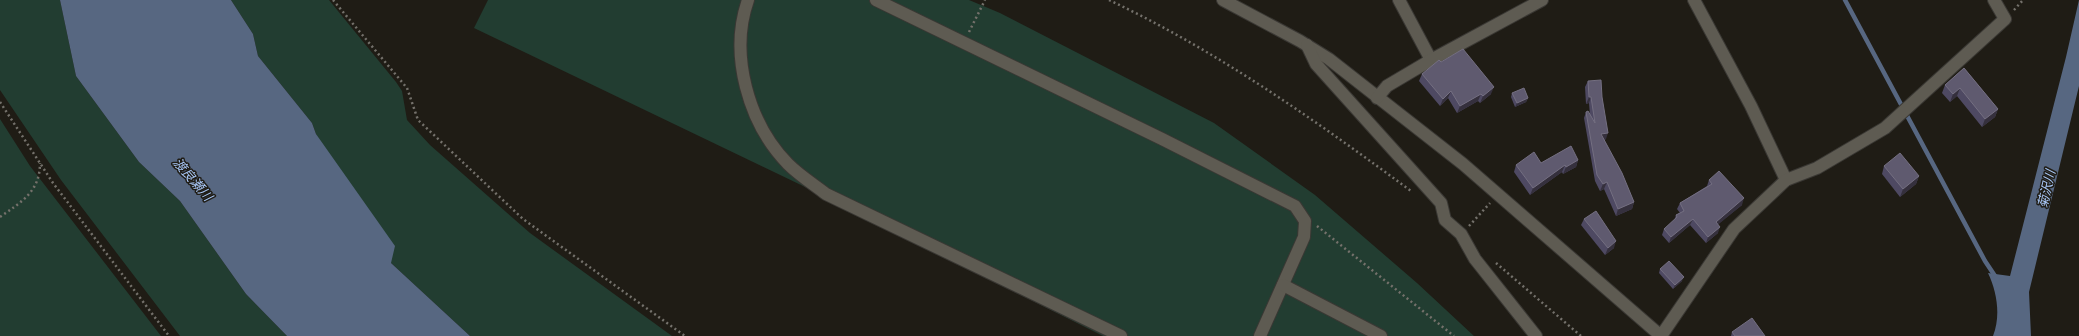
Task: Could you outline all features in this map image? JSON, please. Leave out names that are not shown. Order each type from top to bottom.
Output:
[{"type":"street","points":[[748,0],[743,14],[742,42],[742,67],[746,89],[756,116],[770,142],[788,164],[826,194],[1121,336]]},
{"type":"street","points":[[876,0],[1290,203],[1301,213],[1305,221],[1304,237],[1260,336]]},
{"type":"street","points":[[1223,0],[1307,45],[1329,59],[1463,164],[1661,336],[1734,229],[1786,180],[1817,168],[1885,128],[2004,19],[1994,0]]},
{"type":"street","points":[[1399,0],[1431,60]]},
{"type":"street","points":[[1377,98],[1387,86],[1431,60],[1542,0]]},
{"type":"street","points":[[1694,0],[1751,106],[1786,180]]},
{"type":"street","points":[[1307,45],[1316,64],[1441,203],[1445,220],[1461,234],[1475,259],[1536,336]]},
{"type":"street","points":[[1283,285],[1381,336]]},
{"type":"path","points":[[333,0],[407,88],[418,120],[524,219],[685,336]]},
{"type":"path","points":[[964,43],[985,0]]},
{"type":"path","points":[[1109,0],[1160,24],[1240,72],[1330,133],[1416,195]]},
{"type":"path","points":[[0,102],[53,183],[170,336]]},
{"type":"path","points":[[0,217],[29,196],[40,175],[40,163]]},
{"type":"path","points":[[1461,234],[1499,195]]},
{"type":"path","points":[[1301,213],[1454,336]]},
{"type":"path","points":[[1493,261],[1581,336]]},
{"type":"green space","points":[[0,0],[60,0],[76,76],[139,162],[180,201],[246,294],[287,336],[180,336],[61,180],[0,90]]},
{"type":"green space","points":[[231,0],[329,0],[396,82],[402,91],[407,120],[430,145],[530,233],[672,336],[470,336],[391,263],[316,134],[312,123],[258,56],[253,34]]},
{"type":"green space","points":[[488,0],[969,0],[1000,13],[1214,123],[1315,195],[1417,283],[1474,336],[1103,336],[801,185],[474,28]]},
{"type":"green space","points":[[0,119],[30,166],[161,336],[0,336]]},
{"type":"water","name":"渡良瀬川","points":[[60,0],[231,0],[253,34],[258,56],[312,123],[316,134],[395,246],[391,263],[470,336],[287,336],[246,294],[180,201],[139,162],[76,76]]},
{"type":"water","name":"菊沢川","points":[[2079,0],[2079,86],[2029,292],[2031,336],[1993,336],[1997,320],[1997,304],[1994,288],[1988,273],[2010,276],[2066,57]]},
{"type":"building","points":[[1463,49],[1494,87],[1483,96],[1481,94],[1460,106],[1451,91],[1443,99],[1422,74],[1439,60],[1441,62]]},
{"type":"building","points":[[1964,68],[1998,109],[1985,119],[1960,88],[1953,94],[1945,85]]},
{"type":"building","points":[[1601,80],[1602,97],[1608,133],[1601,134],[1622,173],[1634,202],[1618,209],[1607,182],[1603,184],[1597,175],[1586,112],[1588,111],[1595,123],[1591,97],[1589,97],[1588,81]]},
{"type":"building","points":[[1524,88],[1528,98],[1517,103],[1512,93]]},
{"type":"building","points":[[1571,146],[1578,160],[1566,167],[1565,165],[1533,188],[1516,165],[1534,152],[1541,163]]},
{"type":"building","points":[[1900,153],[1919,176],[1903,189],[1884,166]]},
{"type":"building","points":[[1719,171],[1744,198],[1716,222],[1720,227],[1708,237],[1693,219],[1671,237],[1664,229],[1677,217],[1676,215],[1684,211],[1680,203],[1712,184],[1709,180]]},
{"type":"building","points":[[1596,211],[1616,241],[1608,248],[1584,219]]},
{"type":"building","points":[[1669,261],[1684,277],[1675,285],[1660,269]]},
{"type":"building","points":[[1752,318],[1765,336],[1735,336],[1732,332]]},
{"type":"waterway","points":[[1845,0],[1985,261],[1997,279]]}]
